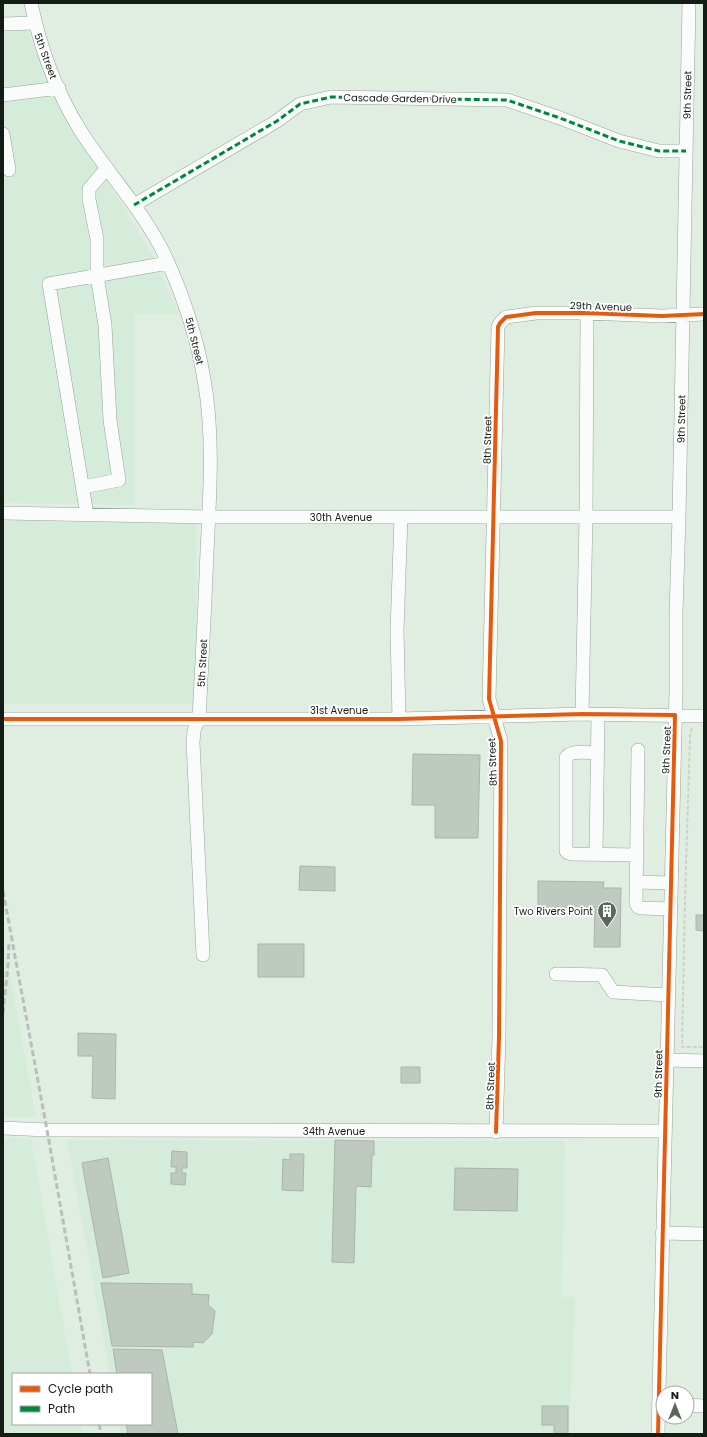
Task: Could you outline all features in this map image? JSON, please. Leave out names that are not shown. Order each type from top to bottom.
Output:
[{"type":"street","name":"5th Street","points":[[30,3],[42,49],[80,130],[144,218],[168,264],[188,315],[204,380],[210,445],[209,517],[199,718],[194,731],[193,742],[203,955]]},
{"type":"street","name":"9th Street","points":[[661,1385],[662,1233],[675,715],[689,3]]},
{"type":"street","points":[[3,24],[35,23]]},
{"type":"street","points":[[3,95],[59,88]]},
{"type":"street","name":"Cascade Garden Drive","points":[[134,205],[277,121],[300,104],[331,97],[506,100],[560,118],[619,141],[659,151],[686,151]]},
{"type":"street","points":[[3,134],[9,170]]},
{"type":"street","points":[[83,487],[119,480],[110,420],[105,325],[97,276],[97,239],[89,199],[89,189],[107,168]]},
{"type":"street","points":[[88,515],[49,284],[168,264]]},
{"type":"street","name":"29th Avenue","points":[[500,323],[506,317],[536,313],[587,313],[662,316],[704,314]]},
{"type":"street","points":[[582,714],[586,517],[587,313]]},
{"type":"street","name":"8th Street","points":[[496,1132],[500,1037],[502,741],[489,699],[497,338],[500,323]]},
{"type":"street","name":"30th Avenue","points":[[3,513],[209,517],[679,517]]},
{"type":"street","points":[[399,719],[397,631],[400,517]]},
{"type":"street","name":"31st Avenue","points":[[3,718],[399,719],[582,714],[704,716]]},
{"type":"street","points":[[596,855],[598,715]]},
{"type":"street","points":[[638,750],[636,904],[641,908],[670,909]]},
{"type":"street","points":[[597,753],[571,753],[567,755],[566,758],[566,850],[568,853],[572,854],[637,854]]},
{"type":"street","points":[[637,882],[671,883]]},
{"type":"street","points":[[556,974],[602,975],[613,992],[668,995]]},
{"type":"street","points":[[666,1060],[704,1061]]},
{"type":"street","name":"34th Avenue","points":[[3,1128],[47,1130],[496,1132],[665,1131]]},
{"type":"street","points":[[662,1233],[704,1234]]},
{"type":"path","points":[[694,727],[691,729],[690,736],[684,905],[682,1047],[704,1048]]},
{"type":"shaded area","points":[[22,16],[50,87],[153,256],[179,315],[134,313],[135,505],[3,503],[3,17]]},
{"type":"shaded area","points":[[3,521],[196,523],[196,704],[3,704]]},
{"type":"shaded area","points":[[3,938],[36,1117],[3,1117]]},
{"type":"shaded area","points":[[3,1138],[31,1139],[72,1373],[12,1373],[12,1425],[81,1425],[82,1434],[3,1434]]},
{"type":"shaded area","points":[[67,1140],[565,1141],[562,1297],[575,1297],[569,1434],[121,1434],[119,1425],[152,1425],[152,1373],[110,1373]]},
{"type":"building","points":[[413,754],[480,755],[478,838],[435,838],[435,805],[412,805]]},
{"type":"building","points":[[300,866],[335,867],[335,891],[299,890]]},
{"type":"building","name":"Two Rivers Point","points":[[538,881],[604,882],[603,888],[621,888],[620,947],[594,947],[595,907],[538,908]]},
{"type":"building","points":[[696,915],[704,915],[704,931],[696,930]]},
{"type":"building","points":[[258,944],[304,944],[304,977],[258,977]]},
{"type":"building","points":[[78,1033],[116,1034],[115,1099],[92,1098],[93,1056],[78,1056]]},
{"type":"building","points":[[401,1067],[420,1067],[420,1083],[401,1083]]},
{"type":"building","points":[[335,1140],[374,1141],[371,1187],[356,1186],[354,1263],[332,1262]]},
{"type":"building","points":[[172,1151],[187,1152],[187,1168],[182,1168],[182,1173],[186,1173],[185,1185],[171,1184],[171,1173],[176,1173],[176,1167],[171,1167]]},
{"type":"building","points":[[290,1154],[304,1154],[303,1191],[282,1190],[283,1159],[290,1160]]},
{"type":"building","points":[[108,1158],[129,1273],[103,1278],[82,1163]]},
{"type":"building","points":[[455,1168],[518,1169],[517,1211],[454,1210]]},
{"type":"building","points":[[101,1283],[192,1284],[192,1294],[209,1295],[208,1305],[215,1311],[212,1334],[203,1343],[193,1342],[193,1347],[112,1346]]},
{"type":"building","points":[[113,1349],[162,1350],[178,1434],[128,1434],[126,1425],[152,1425],[152,1373],[117,1373]]},
{"type":"building","points":[[542,1406],[568,1406],[568,1434],[554,1434],[554,1425],[542,1425]]},
{"type":"railway","points":[[3,891],[90,1373]]},
{"type":"railway","points":[[3,1013],[9,943]]},
{"type":"railway","points":[[99,1425],[101,1434]]},
{"type":"marked path","points":[[134,205],[277,121],[300,104],[331,97],[507,100],[560,118],[619,141],[659,151],[686,151]]},
{"type":"cycle path","points":[[496,1132],[499,1037],[501,741],[489,699],[498,327],[506,317],[536,313],[587,313],[662,316],[704,314]]},
{"type":"cycle path","points":[[3,719],[399,719],[582,714],[675,715],[658,1434]]},
{"type":"place","name":"Two Rivers Point","points":[[607,928]]}]
